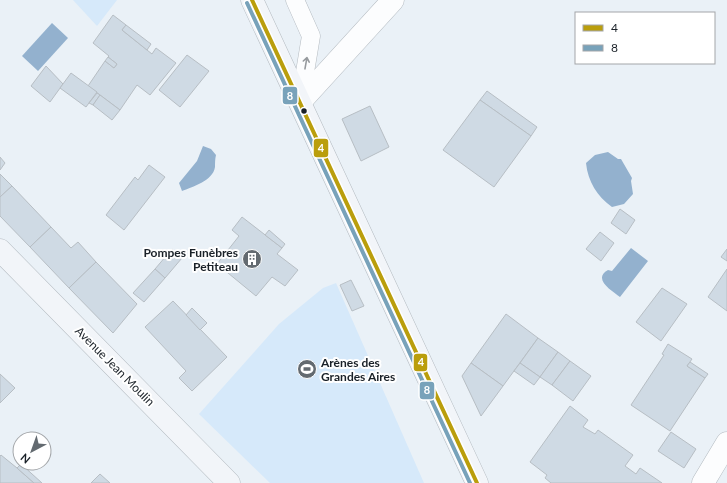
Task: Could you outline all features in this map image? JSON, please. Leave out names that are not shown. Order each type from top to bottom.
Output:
[{"type":"main road","points":[[252,0],[477,483]]},
{"type":"main road","name":"Avenue Jean Moulin","points":[[0,250],[225,482]]},
{"type":"street","points":[[300,102],[393,0]]},
{"type":"street","points":[[703,483],[725,449]]},
{"type":"lane","points":[[295,0],[311,36],[300,102]]},
{"type":"shaded area","points":[[73,0],[117,0],[97,26]]},
{"type":"shaded area","name":"Arènes des Grandes Aires","points":[[336,283],[424,483],[270,483],[199,414],[279,324],[323,288]]},
{"type":"water","points":[[52,23],[68,38],[38,71],[22,56]]},
{"type":"water","points":[[203,146],[211,149],[216,155],[213,172],[202,183],[182,191],[179,183],[197,161]]},
{"type":"water","points":[[608,152],[618,159],[621,159],[632,178],[633,194],[624,204],[612,207],[594,188],[586,163],[595,155]]},
{"type":"water","points":[[631,248],[648,261],[620,297],[605,285],[602,277],[608,270],[612,271]]},
{"type":"building","points":[[113,15],[126,25],[122,30],[152,54],[156,48],[176,63],[150,95],[137,85],[120,110],[88,86],[105,61],[114,68],[117,64],[93,43]]},
{"type":"building","points":[[126,25],[151,44],[147,50],[122,30]]},
{"type":"building","points":[[187,55],[209,71],[180,107],[159,90]]},
{"type":"building","points":[[108,57],[117,64],[114,68],[105,61]]},
{"type":"building","points":[[46,66],[63,84],[50,102],[31,86]]},
{"type":"building","points":[[71,73],[97,92],[86,107],[60,88]]},
{"type":"building","points":[[487,91],[537,127],[531,136],[480,100]]},
{"type":"building","points":[[97,93],[100,95],[93,105],[89,103]]},
{"type":"building","points":[[100,95],[120,110],[112,120],[93,105]]},
{"type":"building","points":[[480,100],[531,136],[494,187],[443,150]]},
{"type":"building","points":[[370,106],[389,147],[361,161],[342,119]]},
{"type":"building","points":[[0,157],[5,163],[0,170]]},
{"type":"building","points":[[149,165],[165,177],[124,230],[106,215],[135,177],[138,180]]},
{"type":"building","points":[[0,174],[12,186],[0,197]]},
{"type":"building","points":[[12,186],[51,227],[30,247],[0,216],[0,197]]},
{"type":"building","points":[[620,209],[635,220],[626,234],[611,223]]},
{"type":"building","name":"Pompes Funèbres Petiteau","points":[[242,217],[282,248],[277,254],[298,270],[285,286],[272,277],[256,296],[217,264],[239,236],[232,230]]},
{"type":"building","points":[[51,227],[71,248],[78,242],[96,262],[69,288],[30,247]]},
{"type":"building","points":[[269,230],[285,244],[282,248],[265,235]]},
{"type":"building","points":[[600,232],[614,243],[601,261],[586,249]]},
{"type":"building","points":[[172,249],[182,258],[165,278],[155,269]]},
{"type":"building","points":[[727,249],[727,261],[721,257]]},
{"type":"building","points":[[96,262],[137,304],[113,333],[69,288]]},
{"type":"building","points":[[155,269],[165,278],[144,302],[133,293]]},
{"type":"building","points":[[727,269],[727,311],[708,297]]},
{"type":"building","points":[[351,280],[364,306],[352,311],[340,285]]},
{"type":"building","points":[[662,288],[687,304],[661,341],[636,322]]},
{"type":"building","points":[[173,301],[227,357],[192,391],[179,378],[186,371],[145,327]]},
{"type":"building","points":[[192,308],[207,323],[200,330],[186,315]]},
{"type":"building","points":[[506,314],[538,338],[503,386],[471,363]]},
{"type":"building","points":[[538,338],[558,352],[540,377],[520,363]]},
{"type":"building","points":[[668,344],[692,359],[687,366],[705,378],[670,431],[631,405],[664,355],[662,354]]},
{"type":"building","points":[[558,352],[570,361],[552,385],[540,377]]},
{"type":"building","points":[[570,361],[591,376],[573,401],[552,385]]},
{"type":"building","points":[[690,362],[708,374],[705,378],[687,366]]},
{"type":"building","points":[[471,363],[503,386],[481,416],[462,376]]},
{"type":"building","points":[[520,363],[540,377],[534,385],[514,371]]},
{"type":"building","points":[[0,374],[15,388],[0,403]]},
{"type":"building","points":[[570,406],[588,420],[583,427],[595,434],[598,430],[633,455],[625,466],[636,474],[640,468],[662,483],[551,483],[545,478],[547,475],[530,462]]},
{"type":"building","points":[[671,432],[696,449],[684,468],[658,451]]},
{"type":"building","points":[[1,455],[12,464],[12,471],[20,471],[34,483],[0,483]]},
{"type":"building","points":[[20,471],[29,471],[42,483],[34,483]]},
{"type":"building","points":[[100,474],[110,483],[91,483]]},
{"type":"transit line","name":"4","points":[[252,0],[477,483]]},
{"type":"transit line","name":"8","points":[[247,3],[470,483]]},
{"type":"place","name":"Pompes Funèbres Petiteau","points":[[252,259]]},
{"type":"place","name":"Arènes des Grandes Aires","points":[[307,369]]}]
